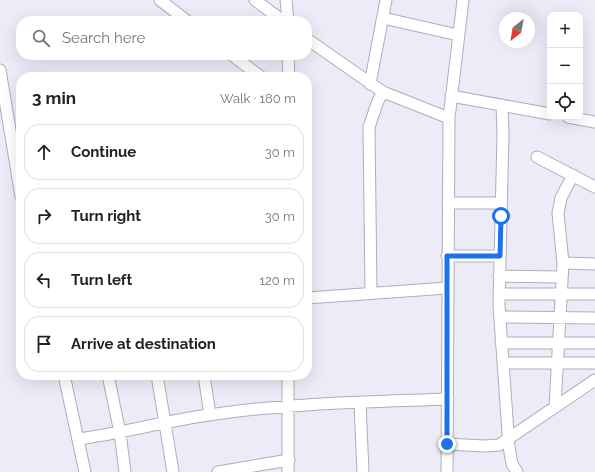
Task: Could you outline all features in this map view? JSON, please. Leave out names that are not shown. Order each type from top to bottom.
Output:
[{"type":"street","points":[[160,0],[181,16]]},
{"type":"street","points":[[255,0],[276,16]]},
{"type":"street","points":[[286,0],[288,16]]},
{"type":"street","points":[[370,84],[386,0]]},
{"type":"street","points":[[446,472],[448,398],[447,256],[449,118],[463,0]]},
{"type":"street","points":[[383,18],[458,35]]},
{"type":"street","points":[[312,43],[383,92],[449,118]]},
{"type":"street","points":[[238,60],[252,72]]},
{"type":"street","points":[[288,60],[289,72]]},
{"type":"street","points":[[0,70],[16,166]]},
{"type":"street","points":[[371,292],[369,127],[378,100],[383,92]]},
{"type":"street","points":[[451,96],[547,113]]},
{"type":"street","points":[[502,105],[499,276],[501,343],[508,440],[512,464],[517,472]]},
{"type":"street","points":[[583,120],[595,122]]},
{"type":"street","points":[[537,157],[595,187]]},
{"type":"street","points":[[555,408],[563,263],[559,208],[573,175]]},
{"type":"street","points":[[448,203],[501,203]]},
{"type":"street","points":[[447,256],[500,256]]},
{"type":"street","points":[[563,263],[595,264]]},
{"type":"street","points":[[499,276],[562,277]]},
{"type":"street","points":[[312,298],[371,292],[447,288]]},
{"type":"street","points":[[499,294],[595,294]]},
{"type":"street","points":[[500,316],[595,318]]},
{"type":"street","points":[[501,343],[595,343]]},
{"type":"street","points":[[503,363],[595,363]]},
{"type":"street","points":[[65,380],[85,472]]},
{"type":"street","points":[[109,380],[120,433],[125,472]]},
{"type":"street","points":[[158,380],[173,472]]},
{"type":"street","points":[[205,380],[210,414]]},
{"type":"street","points":[[288,380],[288,472]]},
{"type":"street","points":[[447,444],[484,446],[499,445],[595,380]]},
{"type":"street","points":[[78,439],[120,433],[210,414],[288,407],[448,398]]},
{"type":"street","points":[[360,403],[363,472]]},
{"type":"street","points":[[225,471],[289,460]]},
{"type":"route","points":[[447,444],[447,256],[500,256],[501,216]]}]
